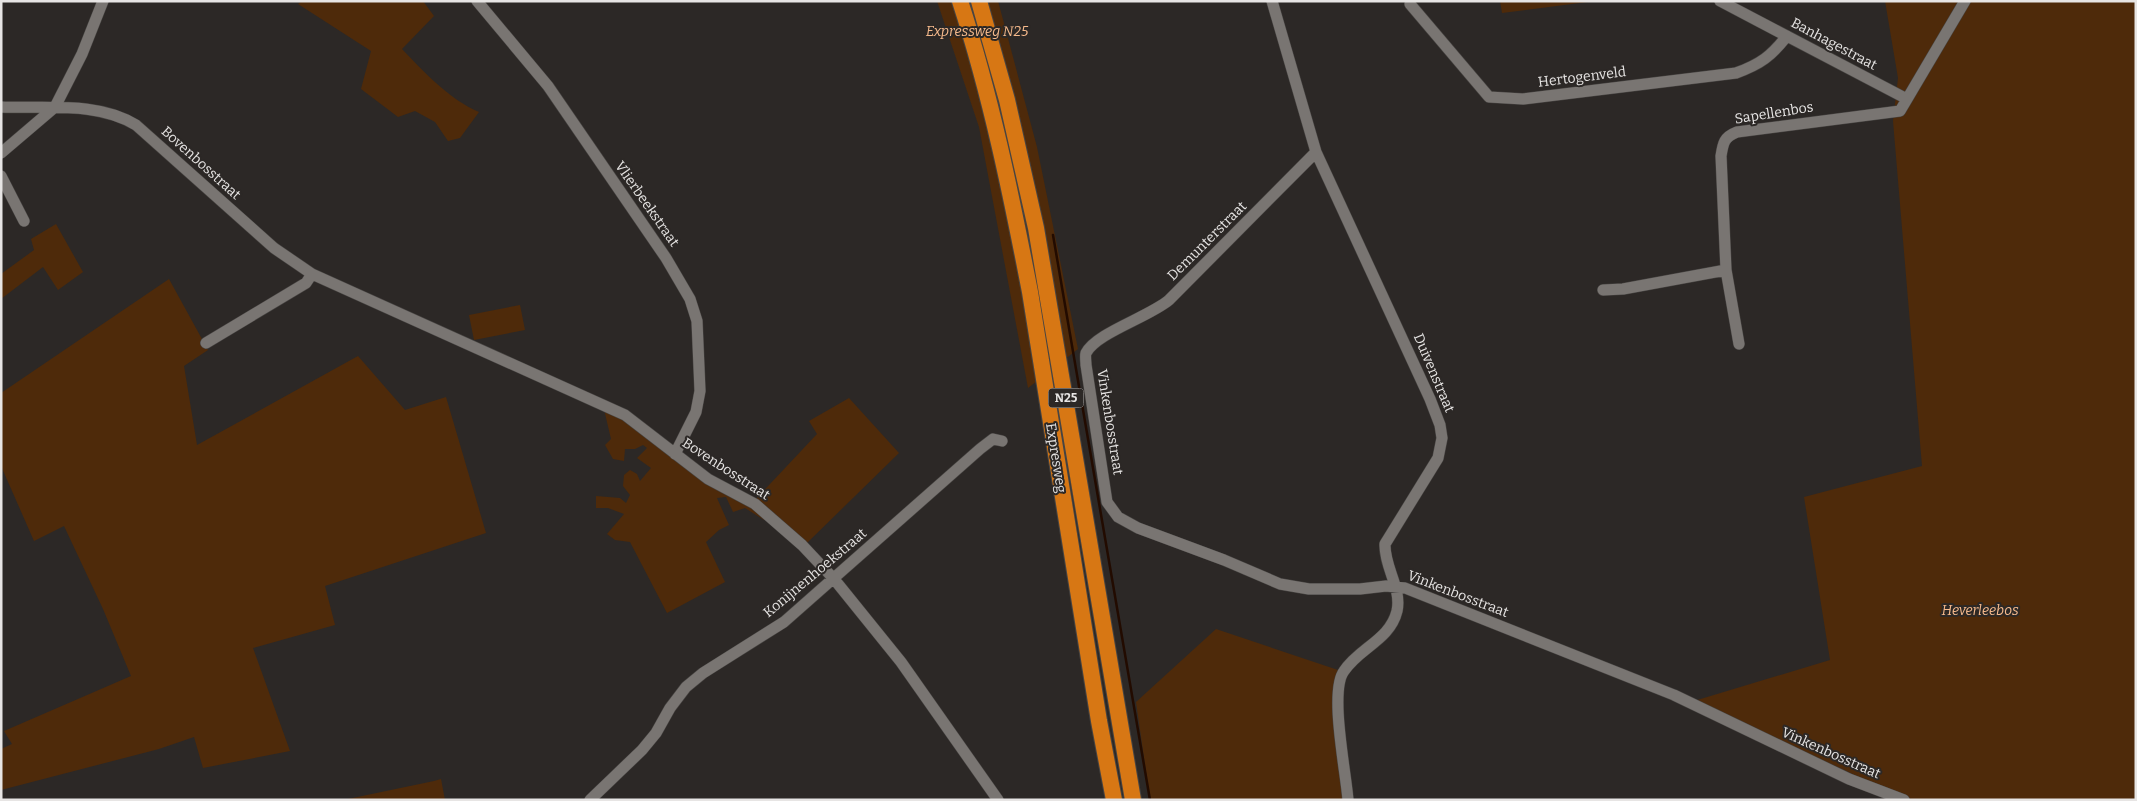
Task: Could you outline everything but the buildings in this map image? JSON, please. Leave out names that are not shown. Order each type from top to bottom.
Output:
[{"type":"highway","name":"Expresweg","points":[[960,1],[990,104],[1018,232],[1031,301],[1099,721],[1114,800]]},
{"type":"highway","name":"Expresweg","points":[[979,1],[1007,100],[1036,228],[1133,800]]},
{"type":"street","points":[[1,153],[55,107],[82,54],[103,1]]},
{"type":"street","name":"Vlierbeekstraat","points":[[477,1],[548,86],[666,258],[690,299],[697,321],[700,391],[696,412],[675,454]]},
{"type":"street","name":"Duivenstraat","points":[[1272,1],[1316,152],[1406,344],[1440,425],[1442,438],[1438,458],[1385,544],[1385,555],[1398,600],[1394,620],[1382,636],[1346,668],[1338,686],[1342,755],[1348,800]]},
{"type":"street","name":"Banhagestraat","points":[[1720,1],[1907,100]]},
{"type":"street","points":[[1907,100],[1965,1]]},
{"type":"street","name":"Hertogenveld","points":[[1410,4],[1489,98],[1523,99],[1736,73],[1754,67],[1771,55],[1787,36]]},
{"type":"street","name":"Sapellenbos","points":[[1739,344],[1726,270],[1721,156],[1723,142],[1728,135],[1746,130],[1900,111],[1907,100]]},
{"type":"street","name":"Bovenbosstraat","points":[[1,107],[76,108],[122,117],[136,126],[274,248],[312,274],[625,415],[708,479],[755,504],[802,545],[834,578],[901,662],[998,800]]},
{"type":"street","name":"Demunterstraat","points":[[1108,334],[1160,308],[1316,152]]},
{"type":"street","points":[[1,176],[24,221]]},
{"type":"street","points":[[1603,290],[1623,289],[1726,270]]},
{"type":"street","points":[[206,343],[299,287],[312,274]]},
{"type":"street","name":"Vinkenbosstraat","points":[[1108,334],[1095,343],[1086,354],[1086,365],[1107,502],[1118,517],[1138,528],[1224,560],[1280,584],[1295,588],[1360,589],[1395,586],[1405,588],[1674,695],[1849,779],[1904,800]]},
{"type":"street","name":"Konijnenhoekstraat","points":[[590,800],[642,750],[686,687],[703,673],[784,622],[992,439],[1002,441]]},
{"type":"green space","points":[[302,1],[423,1],[434,16],[402,49],[447,93],[479,112],[460,138],[448,141],[435,122],[415,111],[398,117],[361,89],[371,51],[298,4]]},
{"type":"green space","name":"Expressweg N25","points":[[937,1],[998,1],[1037,147],[1078,349],[1028,388],[979,127]]},
{"type":"green space","points":[[1500,1],[1595,1],[1502,13]]},
{"type":"green space","name":"Heverleebos","points":[[1885,1],[2136,1],[2136,800],[1913,800],[1694,701],[1830,660],[1804,497],[1922,466],[1893,121],[1898,78]]},
{"type":"green space","points":[[56,224],[83,272],[58,290],[43,267],[1,299],[1,274],[34,250],[31,239]]},
{"type":"green space","points":[[169,279],[208,350],[184,366],[197,445],[358,356],[405,410],[446,397],[486,533],[325,586],[335,625],[253,648],[290,751],[203,768],[194,737],[159,749],[1,790],[1,749],[12,744],[4,731],[131,676],[103,609],[64,526],[34,541],[1,466],[1,393]]},
{"type":"green space","points":[[520,305],[525,330],[474,340],[469,315]]},
{"type":"green space","points":[[849,398],[899,453],[807,543],[769,517],[764,520],[745,508],[733,512],[726,497],[717,498],[729,525],[719,530],[706,542],[725,582],[667,613],[630,542],[615,540],[607,534],[624,514],[608,508],[596,508],[596,496],[620,498],[626,503],[630,495],[623,486],[624,475],[630,470],[637,474],[640,481],[651,468],[637,458],[647,448],[643,445],[635,449],[625,449],[624,461],[613,459],[605,445],[611,439],[603,405],[708,479],[755,500],[817,434],[809,421]]},
{"type":"green space","points":[[1216,629],[1341,671],[1345,800],[1150,800],[1136,702]]},
{"type":"green space","points":[[441,779],[445,800],[343,800],[434,781]]},
{"type":"waterway","points":[[1053,235],[1150,800]]}]
